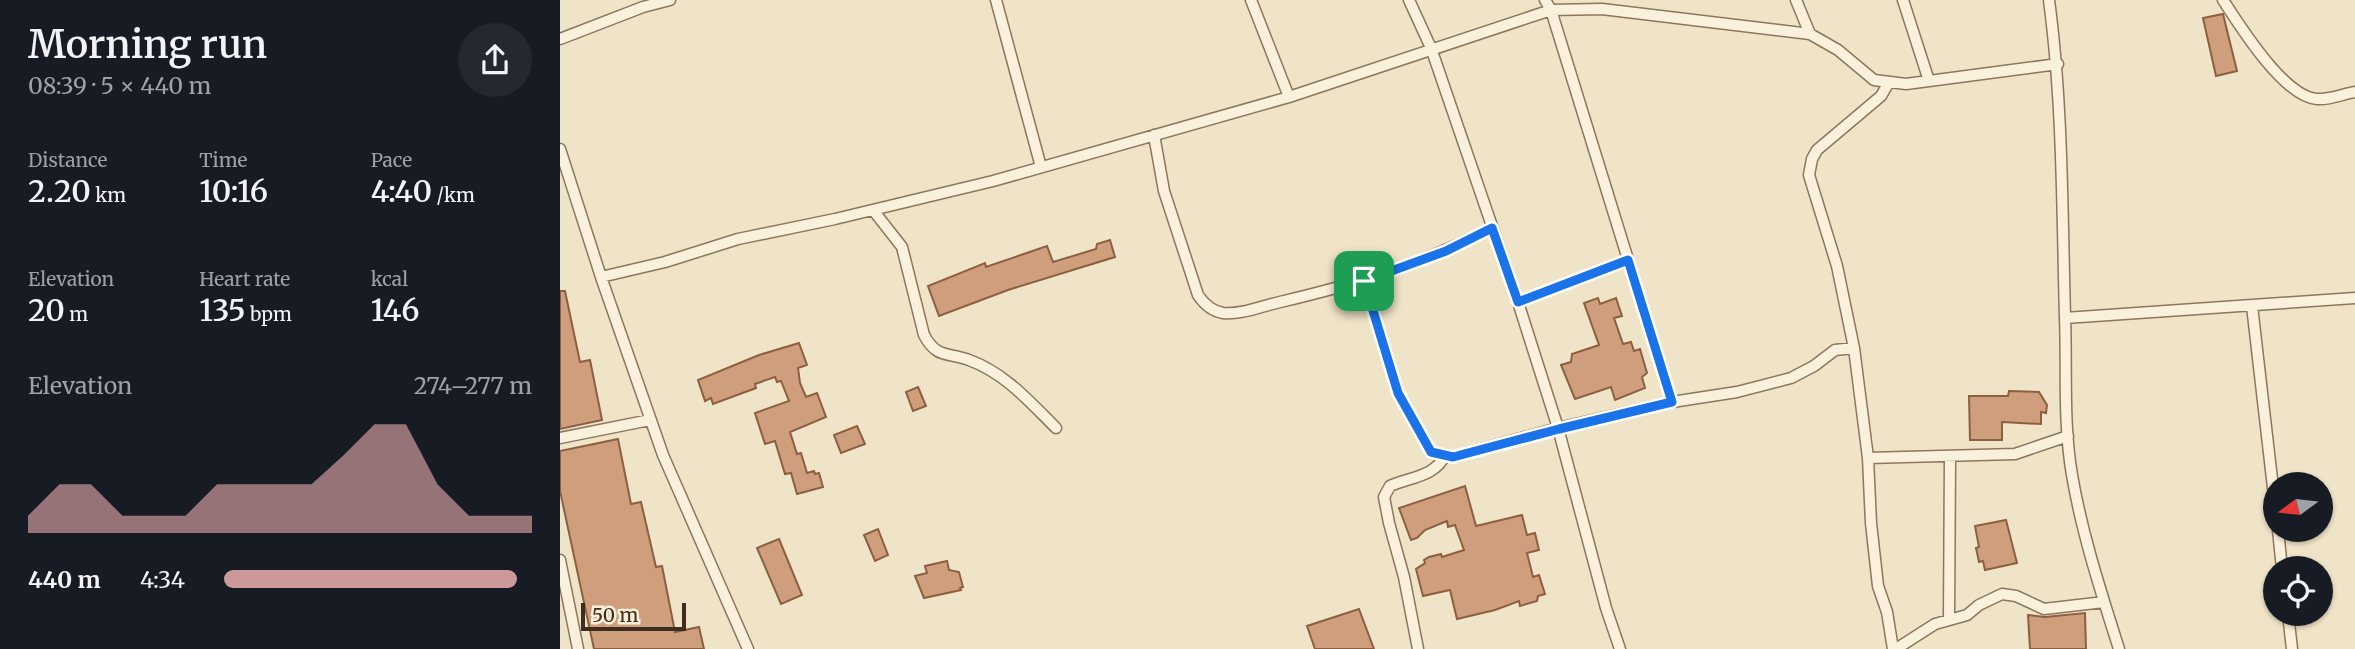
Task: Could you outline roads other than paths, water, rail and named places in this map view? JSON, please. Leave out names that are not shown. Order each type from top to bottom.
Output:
[{"type":"street","points":[[560,38],[666,0]]},
{"type":"street","points":[[996,0],[1041,167]]},
{"type":"street","points":[[1251,0],[1289,97]]},
{"type":"street","points":[[1409,0],[1431,48],[1518,302],[1559,429],[1606,608],[1620,649]]},
{"type":"street","points":[[1545,0],[1551,10],[1672,402]]},
{"type":"street","points":[[1796,0],[1810,34]]},
{"type":"street","points":[[1903,0],[1929,81]]},
{"type":"street","points":[[2049,0],[2058,64],[2062,148],[2071,474],[2081,519],[2119,649]]},
{"type":"street","points":[[2223,0],[2278,75],[2286,81],[2314,99],[2355,92]]},
{"type":"street","points":[[601,277],[665,262],[738,239],[873,210],[1041,167],[1289,97],[1551,10],[1602,9],[1810,34],[1838,50],[1874,80],[1906,84],[2058,64]]},
{"type":"street","points":[[1889,82],[1881,96],[1816,150],[1810,169],[1811,182],[1837,266],[1854,348],[1868,458],[1878,586],[1895,649],[1935,624],[1967,615],[2003,594],[2016,596],[2044,609],[2104,602]]},
{"type":"street","points":[[1154,135],[1164,191],[1198,295],[1206,307],[1221,313],[1240,312],[1364,281],[1446,251],[1492,228]]},
{"type":"street","points":[[560,149],[663,455],[748,649]]},
{"type":"street","points":[[873,210],[902,247],[924,335],[930,347],[940,354],[970,360],[1004,378],[1056,428]]},
{"type":"street","points":[[1518,302],[1628,260]]},
{"type":"street","points":[[1364,281],[1398,393],[1431,452],[1453,457],[1672,402],[1737,393],[1791,378],[1814,366],[1835,350],[1854,348]]},
{"type":"street","points":[[2066,318],[2355,298]]},
{"type":"street","points":[[2252,306],[2271,472]]},
{"type":"street","points":[[560,438],[650,420]]},
{"type":"street","points":[[1868,458],[2015,454],[2068,436]]},
{"type":"street","points":[[1418,649],[1384,497],[1390,486],[1432,471],[1439,466],[1445,455]]},
{"type":"street","points":[[1949,620],[1950,456]]},
{"type":"street","points":[[560,560],[578,649]]},
{"type":"street","points":[[2289,626],[2292,649]]}]
